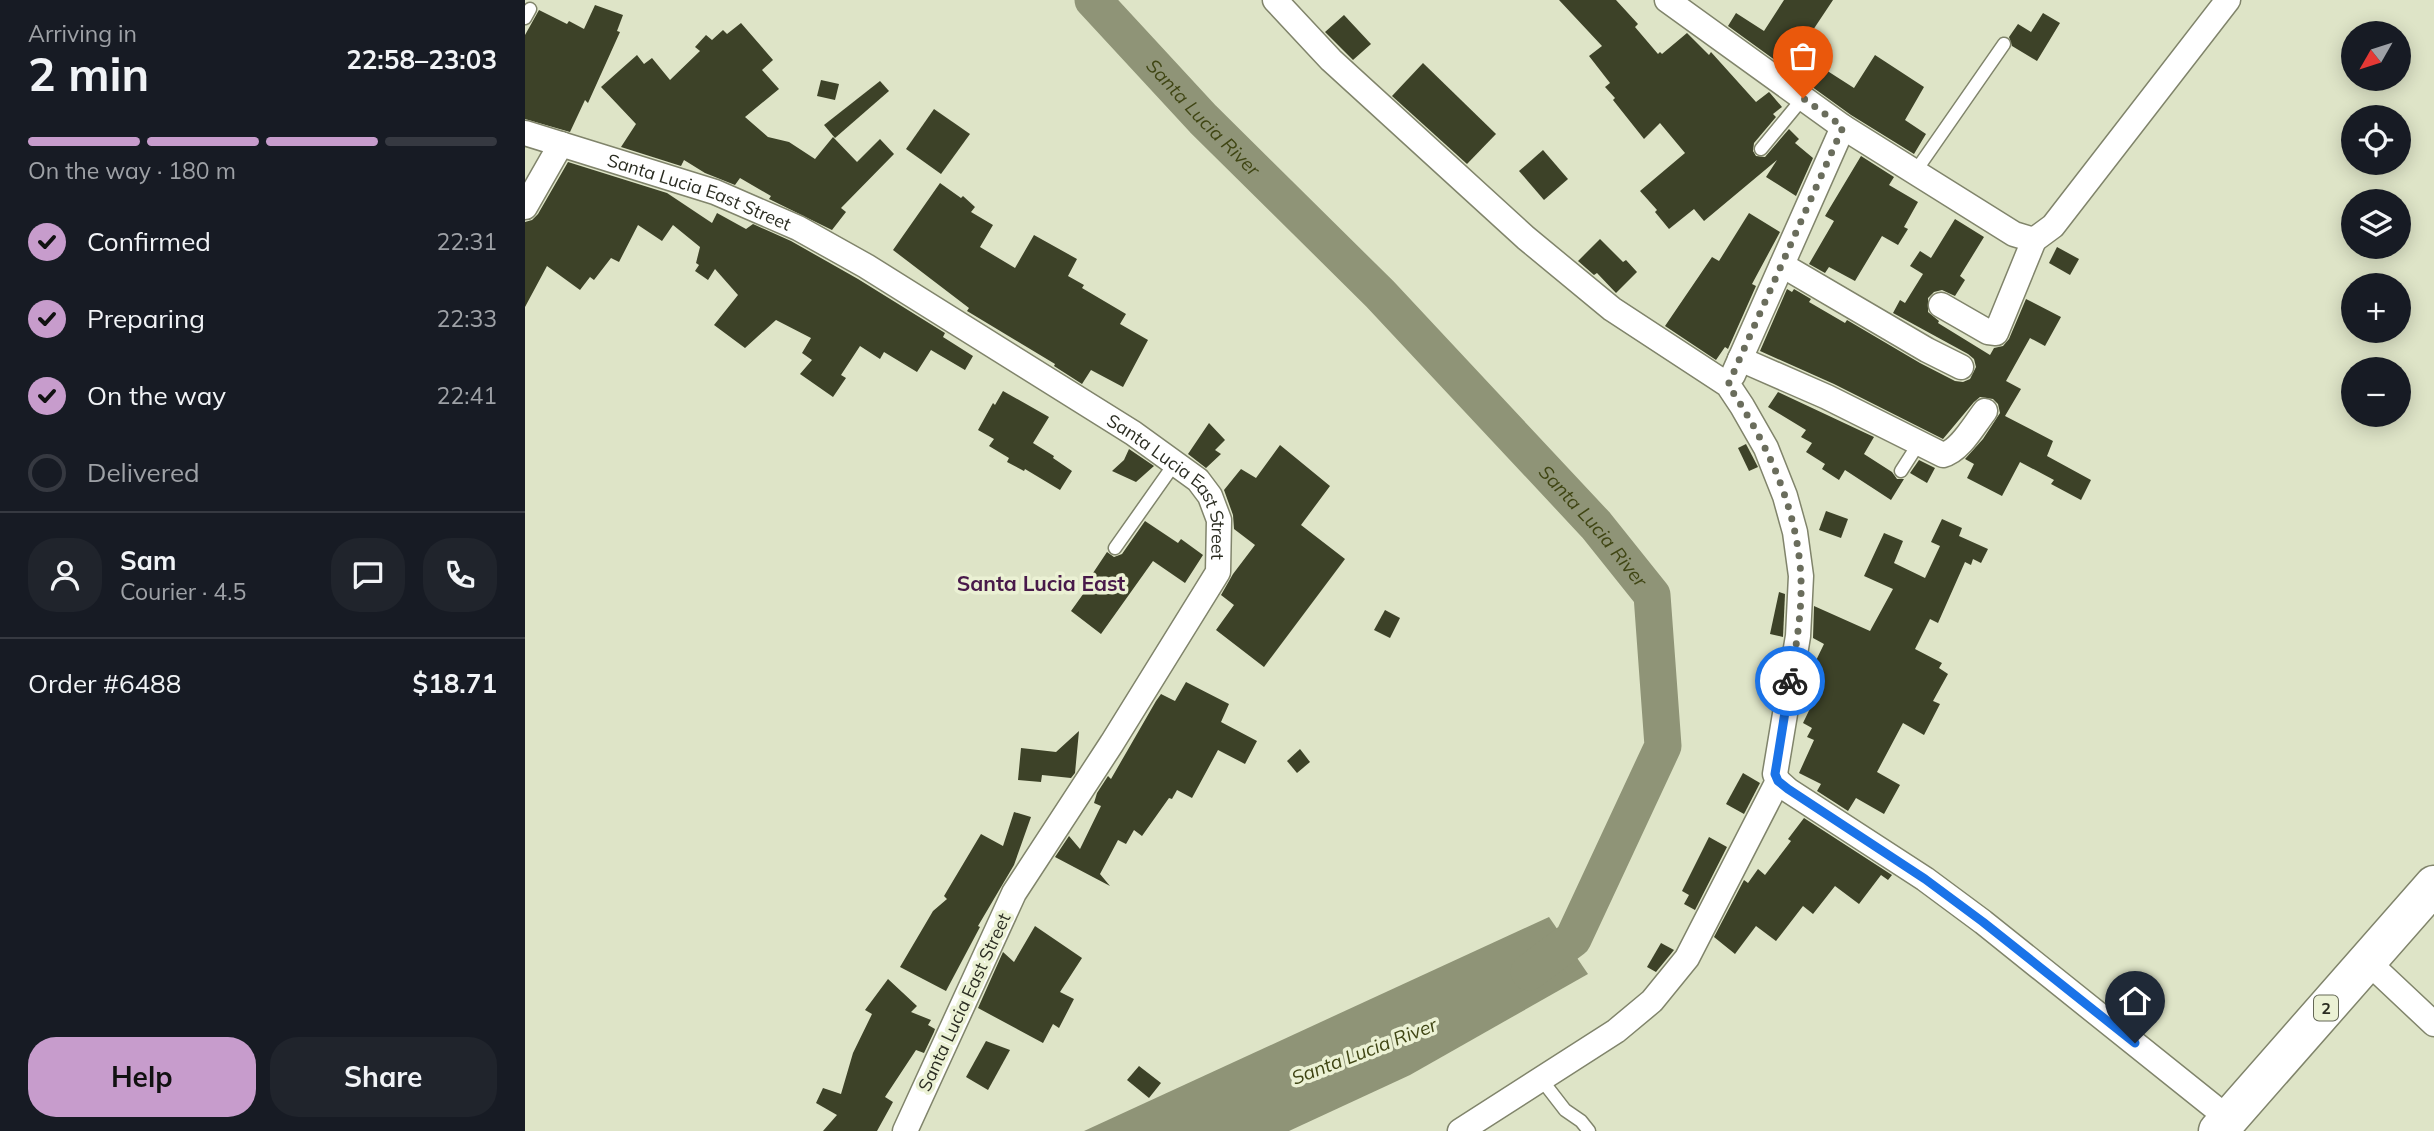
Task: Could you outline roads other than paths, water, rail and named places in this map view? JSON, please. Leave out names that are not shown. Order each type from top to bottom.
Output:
[{"type":"highway","name":"2","points":[[2223,1125],[2434,885]]},
{"type":"street","points":[[1275,0],[1331,60],[1526,238],[1612,309],[1728,385],[1766,448],[1785,496],[1795,532],[1799,562],[1801,590],[1798,636],[1775,774],[1778,781],[1925,879],[1983,922],[2223,1125]]},
{"type":"street","points":[[1667,0],[1843,127],[2014,234],[2034,240]]},
{"type":"street","points":[[1941,305],[1988,332],[1996,333],[2034,240],[2053,226],[2228,0]]},
{"type":"street","points":[[1728,385],[1843,127]]},
{"type":"street","name":"Santa Lucia East Street","points":[[525,133],[715,192],[798,228],[866,267],[1133,433],[1198,480],[1210,496],[1219,520],[1218,572],[1014,894],[905,1131]]},
{"type":"street","points":[[525,207],[561,144]]},
{"type":"street","points":[[1782,265],[1961,367]]},
{"type":"street","points":[[1740,359],[1826,397],[1943,455],[1949,454],[1985,411]]},
{"type":"street","points":[[1461,1131],[1632,1020],[1681,967],[1703,931],[1778,781]]},
{"type":"street","points":[[2367,961],[2434,1024]]},
{"type":"lane","points":[[1915,172],[2004,44]]},
{"type":"lane","points":[[1761,149],[1803,98]]},
{"type":"lane","points":[[1901,471],[1919,443]]},
{"type":"lane","points":[[1115,548],[1175,463]]},
{"type":"lane","points":[[1541,1079],[1560,1104],[1589,1131]]},
{"type":"water","points":[[1549,917],[1588,974],[1410,1075],[1289,1131],[1084,1131]]},
{"type":"waterway","name":"Santa Lucia River","points":[[1093,0],[1203,119],[1380,294],[1596,525],[1652,595],[1663,746],[1573,939],[1529,972]]},
{"type":"district","name":"Santa Lucia East","points":[[1041,583]]}]
